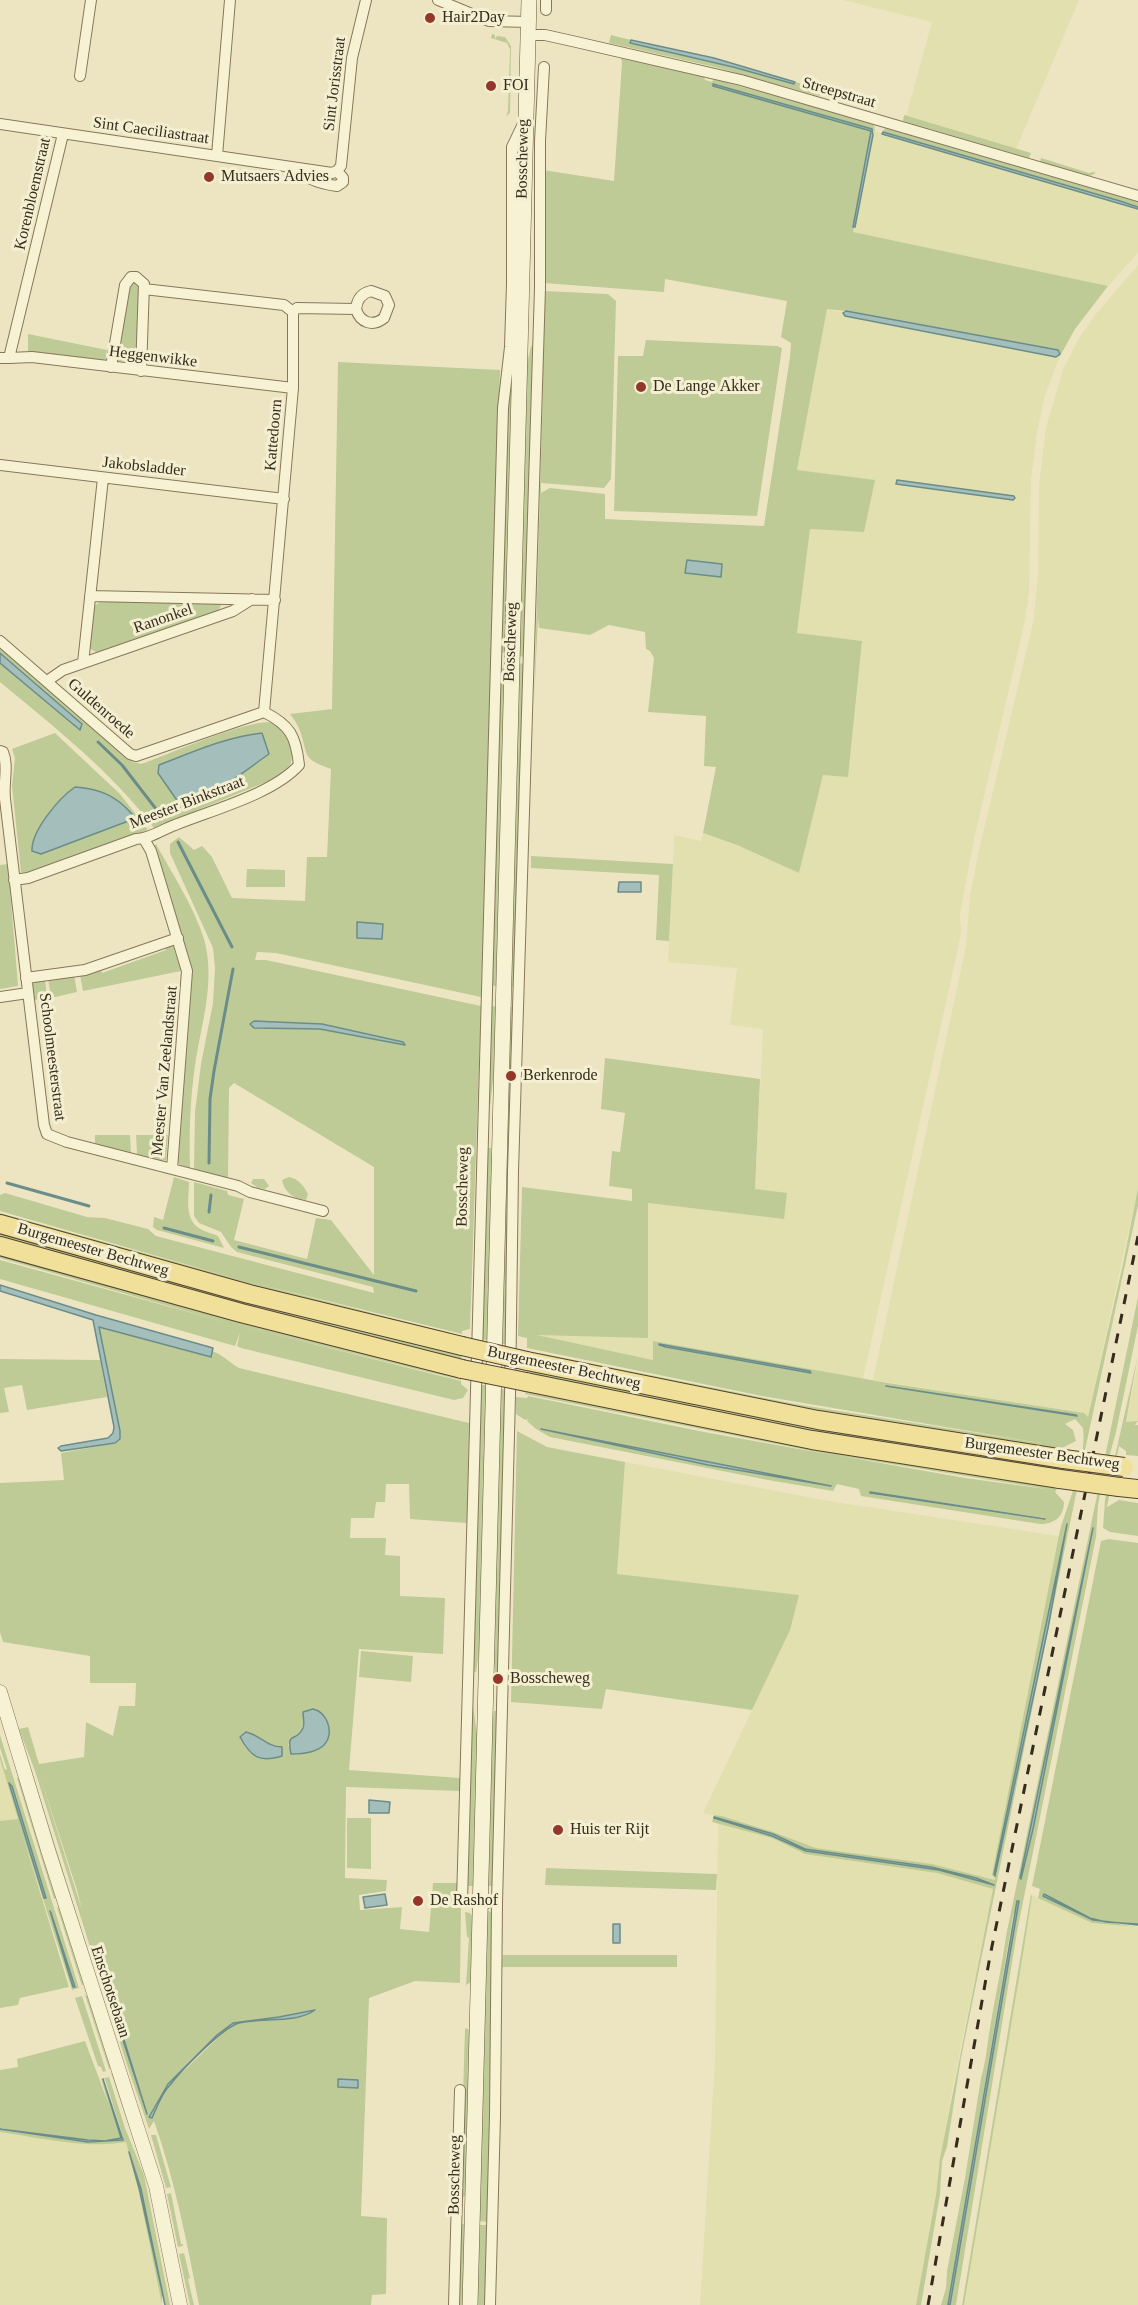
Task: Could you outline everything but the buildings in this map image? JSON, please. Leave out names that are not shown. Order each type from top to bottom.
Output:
[{"type":"main road","name":"Bosscheweg","points":[[470,2305],[479,1902],[511,997],[513,660],[529,0]]},
{"type":"main road","name":"Burgemeester Bechtweg","points":[[0,1224],[249,1294],[527,1361],[818,1420],[1064,1459],[1131,1467]]},
{"type":"main road","name":"Burgemeester Bechtweg","points":[[0,1246],[241,1313],[462,1369],[812,1440],[1138,1490]]},
{"type":"street","points":[[80,76],[91,0]]},
{"type":"street","points":[[217,156],[230,0]]},
{"type":"street","name":"Sint Jorisstraat","points":[[338,171],[341,166],[352,58],[366,0]]},
{"type":"street","name":"Streepstraat","points":[[438,0],[489,21],[741,80],[1138,196]]},
{"type":"street","name":"Bosscheweg","points":[[490,2305],[495,2116],[511,997],[540,288],[540,141],[544,67]]},
{"type":"street","name":"Bosscheweg","points":[[479,1902],[462,1901],[495,660],[503,408],[510,347],[512,295],[512,147],[526,118]]},
{"type":"street","name":"Sint Caeciliastraat","points":[[0,124],[332,173],[338,171]]},
{"type":"street","name":"Korenbloemstraat","points":[[4,358],[63,134]]},
{"type":"street","points":[[111,367],[125,285],[127,281],[136,277],[143,281],[144,289],[141,371]]},
{"type":"street","points":[[523,287],[540,288]]},
{"type":"street","points":[[144,289],[284,305],[293,312],[297,308],[356,309]]},
{"type":"street","name":"Kattedoorn","points":[[264,712],[293,388],[293,312]]},
{"type":"street","name":"Heggenwikke","points":[[4,358],[33,357],[293,388]]},
{"type":"street","name":"Jakobsladder","points":[[0,465],[284,499]]},
{"type":"street","points":[[82,663],[103,478]]},
{"type":"street","name":"Ranonkel","points":[[90,596],[275,600]]},
{"type":"street","name":"Ranonkel","points":[[47,681],[63,670],[233,610],[252,599]]},
{"type":"street","name":"Guldenroede","points":[[0,640],[130,754],[136,756],[264,712]]},
{"type":"street","name":"Bosscheweg","points":[[495,660],[513,660]]},
{"type":"street","name":"Meester Binkstraat","points":[[14,880],[28,878],[136,839],[144,839],[266,789],[292,773],[299,765],[291,732],[284,723],[264,712]]},
{"type":"street","name":"Schoolmeesterstraat","points":[[0,751],[3,752],[7,761],[4,787],[44,1125],[47,1134],[67,1142],[172,1169]]},
{"type":"street","name":"Meester Van Zeelandstraat","points":[[144,839],[151,851],[188,979],[172,1169]]},
{"type":"street","points":[[26,978],[85,970],[178,938]]},
{"type":"street","points":[[0,997],[28,993]]},
{"type":"street","points":[[486,996],[511,997]]},
{"type":"street","points":[[172,1169],[323,1211]]},
{"type":"street","name":"Enschotsebaan","points":[[0,1692],[51,1862],[156,2186],[180,2305]]},
{"type":"street","points":[[479,1902],[497,1903]]},
{"type":"street","name":"Bosscheweg","points":[[454,2305],[460,2090]]},
{"type":"street","points":[[456,2208],[473,2209]]},
{"type":"shaded area","points":[[843,0],[1079,0],[1016,149],[906,116],[932,22]]},
{"type":"shaded area","points":[[875,131],[1138,209],[1138,253],[1108,286],[852,232],[855,227]]},
{"type":"shaded area","points":[[1138,265],[1138,1188],[1088,1417],[1083,1413],[873,1380],[966,946],[970,895],[979,850],[1033,623],[1038,576],[1039,485],[1046,427],[1064,367],[1079,338],[1096,314]]},
{"type":"shaded area","points":[[827,309],[844,312],[844,315],[1060,356],[1045,395],[1037,432],[1031,480],[1029,593],[1025,621],[975,835],[960,914],[961,932],[958,948],[863,1379],[654,1341],[654,1360],[532,1334],[648,1337],[647,1203],[784,1219],[755,1190],[763,1029],[730,1025],[737,968],[668,962],[674,835],[701,841],[703,833],[737,845],[799,873],[823,775],[848,776],[862,641],[797,634],[810,529],[864,532],[874,481],[797,470]],"holes":[[[897,480],[1014,496],[1013,500],[896,484],[895,482]]]},
{"type":"shaded area","points":[[1138,1363],[1138,1421],[1126,1423]]},
{"type":"shaded area","points":[[625,1462],[829,1501],[1059,1536],[995,1880],[932,1864],[816,1848],[743,1822],[703,1813],[790,1630],[617,1574]]},
{"type":"shaded area","points":[[0,1759],[10,1792],[19,1819],[0,1821]]},
{"type":"shaded area","points":[[718,1823],[772,1838],[800,1852],[937,1873],[993,1889],[953,2086],[916,2305],[700,2305],[715,2059]]},
{"type":"shaded area","points":[[1032,1895],[1092,1923],[1138,1927],[1138,2305],[964,2305]]},
{"type":"shaded area","points":[[0,2132],[77,2143],[126,2142],[139,2192],[162,2305],[0,2305]]},
{"type":"green space","points":[[492,34],[495,35],[495,39],[497,36],[505,37],[511,46],[510,113],[506,116],[510,49],[507,43],[491,38]]},
{"type":"green space","points":[[611,35],[631,40],[631,43],[794,84],[795,82],[825,89],[819,96],[715,67],[609,43]]},
{"type":"green space","points":[[621,57],[704,77],[705,80],[712,82],[714,79],[874,124],[875,132],[872,129],[713,84],[713,86],[871,131],[853,232],[1108,286],[1075,329],[1060,356],[1058,356],[1060,354],[827,309],[797,470],[875,480],[864,532],[810,529],[797,633],[862,641],[848,777],[823,775],[799,873],[737,845],[703,833],[716,767],[704,766],[706,716],[648,712],[654,658],[646,649],[645,632],[609,625],[590,635],[539,628],[538,618],[534,703],[544,291],[608,294],[616,301],[611,479],[604,488],[541,483],[541,493],[550,488],[605,494],[605,519],[764,526],[790,357],[791,343],[781,337],[787,301],[665,279],[664,292],[544,283],[543,170],[614,181]]},
{"type":"green space","points":[[904,115],[1031,153],[1029,158],[903,121]]},
{"type":"green space","points":[[885,128],[1138,202],[1138,207],[883,132],[881,134]]},
{"type":"green space","points":[[518,146],[520,146],[505,652],[503,653],[499,649]]},
{"type":"green space","points":[[1041,158],[1089,173],[1093,172],[1091,171],[1096,173],[1090,176],[1040,162]]},
{"type":"green space","points":[[135,281],[139,283],[137,362],[117,361],[129,286]]},
{"type":"green space","points":[[28,334],[107,350],[105,362],[28,353]]},
{"type":"green space","points":[[646,340],[782,348],[757,516],[614,511],[618,356],[643,356]]},
{"type":"green space","points":[[531,346],[536,347],[525,656],[518,657],[526,368]]},
{"type":"green space","points":[[338,362],[500,370],[481,997],[276,953],[257,952],[255,960],[266,960],[481,1006],[470,1329],[462,1331],[462,1334],[246,1281],[451,1333],[450,1337],[363,1317],[0,1218],[0,1213],[244,1281],[0,1211],[0,1195],[5,1193],[87,1217],[105,1218],[148,1229],[156,1236],[374,1293],[373,1287],[237,1252],[221,1232],[199,1223],[194,1216],[194,1182],[227,1191],[228,1195],[244,1199],[234,1240],[307,1259],[316,1218],[331,1220],[374,1275],[374,1167],[234,1083],[229,1088],[228,1178],[194,1169],[195,1112],[201,1064],[213,1003],[215,968],[213,948],[170,853],[170,844],[179,837],[194,850],[202,846],[212,857],[232,898],[305,901],[307,857],[327,857],[331,769],[310,759],[296,722],[290,714],[332,709]]},
{"type":"green space","points":[[103,600],[219,602],[221,605],[218,612],[99,654],[89,648],[94,606]]},
{"type":"green space","points":[[0,647],[133,762],[141,764],[229,731],[264,722],[274,723],[281,727],[289,741],[292,760],[285,771],[271,780],[154,828],[101,769],[0,682]]},
{"type":"green space","points":[[518,663],[524,664],[513,987],[511,986]]},
{"type":"green space","points":[[501,668],[505,669],[496,986],[494,986],[491,984]]},
{"type":"green space","points":[[55,733],[120,794],[148,830],[24,873],[21,872],[12,786],[15,758],[12,749]]},
{"type":"green space","points":[[156,844],[195,914],[207,955],[208,987],[192,1092],[190,1168],[179,1164],[177,1159],[191,970],[153,848]]},
{"type":"green space","points":[[531,856],[673,864],[669,941],[656,940],[659,875],[531,868]]},
{"type":"green space","points":[[8,864],[18,986],[0,989],[0,865]]},
{"type":"green space","points":[[247,869],[285,870],[285,887],[246,887]]},
{"type":"green space","points":[[165,946],[173,946],[181,971],[83,991],[80,975],[101,969],[102,973],[166,950]]},
{"type":"green space","points":[[74,975],[77,992],[51,998],[48,978]]},
{"type":"green space","points":[[45,979],[47,998],[34,1000],[32,985],[36,981]]},
{"type":"green space","points":[[491,1007],[496,1007],[496,1056],[490,1106],[487,1106]]},
{"type":"green space","points":[[510,1007],[514,1007],[507,1344],[502,1344],[501,1364],[505,1364],[501,1365],[501,1389],[506,1390],[501,1677],[496,1677],[492,1649]]},
{"type":"green space","points":[[605,1058],[760,1079],[755,1189],[787,1193],[784,1219],[648,1203],[648,1338],[537,1335],[653,1360],[653,1341],[888,1383],[1084,1413],[1088,1417],[1138,1188],[1138,1205],[1085,1450],[961,2058],[947,2147],[942,2161],[940,2194],[921,2305],[916,2305],[936,2195],[940,2158],[993,1889],[937,1873],[805,1854],[772,1838],[712,1822],[714,1815],[722,1816],[816,1848],[932,1864],[995,1880],[992,1875],[1060,1530],[1080,1466],[1084,1440],[1083,1428],[1075,1419],[1065,1424],[1073,1430],[1076,1441],[1062,1448],[1053,1447],[1052,1450],[827,1414],[538,1357],[539,1353],[795,1404],[1052,1445],[762,1396],[527,1348],[527,1338],[518,1336],[522,1187],[632,1201],[632,1189],[609,1186],[612,1151],[620,1152],[625,1113],[601,1109]],"holes":[[[660,1344],[811,1373],[659,1346]],[[886,1386],[1076,1415],[1077,1416]],[[1062,1555],[996,1875],[994,1874]],[[714,1817],[773,1834],[805,1849],[931,1867],[993,1885],[939,1870],[806,1851],[772,1836]]]},
{"type":"green space","points":[[488,1122],[488,1148],[491,1148],[493,1169],[480,1645],[476,1672],[470,1671],[480,1385],[485,1385],[486,1361],[482,1361],[486,1358],[487,1340],[481,1339]]},
{"type":"green space","points":[[95,1135],[130,1135],[131,1153],[95,1144]]},
{"type":"green space","points":[[136,1135],[168,1135],[166,1160],[137,1154]]},
{"type":"green space","points":[[174,1177],[189,1182],[188,1207],[194,1224],[203,1231],[218,1236],[224,1248],[153,1227],[154,1217],[163,1220]]},
{"type":"green space","points":[[289,1177],[302,1185],[308,1194],[306,1200],[297,1198],[287,1191],[282,1180]]},
{"type":"green space","points":[[253,1179],[264,1179],[269,1186],[265,1189],[258,1188],[251,1183]]},
{"type":"green space","points":[[0,1231],[462,1353],[461,1360],[358,1336],[0,1239]]},
{"type":"green space","points":[[0,1252],[461,1376],[461,1380],[233,1324],[461,1381],[461,1384],[468,1390],[463,1398],[454,1400],[241,1348],[237,1346],[240,1333],[235,1346],[0,1279],[0,1260],[232,1324],[0,1258]]},
{"type":"green space","points":[[1138,1297],[1138,1326],[1098,1505],[1096,1537],[1017,1932],[956,2305],[950,2305],[1018,1901],[1013,1916],[948,2305],[941,2305],[946,2288],[947,2271],[1006,1936]],"holes":[[[1068,1652],[1021,1879],[1020,1877]]]},
{"type":"green space","points":[[99,1327],[210,1357],[212,1351],[239,1368],[469,1423],[467,1523],[410,1519],[409,1484],[386,1484],[385,1502],[376,1502],[374,1518],[351,1518],[350,1538],[386,1538],[385,1555],[400,1556],[400,1596],[445,1598],[443,1654],[359,1649],[349,1770],[460,1778],[460,1791],[346,1787],[345,1878],[387,1880],[386,1891],[359,1895],[360,1910],[402,1907],[400,1929],[429,1932],[433,1883],[457,1883],[461,1907],[460,1983],[415,1981],[369,1998],[361,2216],[387,2218],[386,2294],[372,2295],[371,2305],[199,2305],[180,2212],[154,2121],[149,2129],[35,1771],[19,1729],[28,1727],[39,1764],[84,1757],[86,1722],[113,1736],[119,1706],[135,1706],[136,1683],[90,1683],[90,1656],[3,1642],[0,1632],[0,1483],[64,1480],[61,1453],[115,1443],[120,1439]],"holes":[[[305,1711],[326,1717],[329,1731],[314,1751],[292,1754],[288,1744],[302,1730]],[[256,1736],[273,1747],[281,1747],[250,1753],[240,1737]],[[39,1773],[77,1890],[82,1910]],[[315,2010],[286,2018],[242,2022]],[[240,2022],[227,2029],[169,2085],[158,2106],[149,2116],[164,2090],[192,2059],[233,2023]]]},
{"type":"green space","points":[[1138,1355],[1126,1422],[1138,1421],[1135,1425],[1138,1425],[1138,1456],[1126,1455],[1126,1451],[1119,1446],[1107,1507],[1119,1500],[1138,1503],[1138,1536],[1110,1532],[1103,1528],[1105,1500]]},
{"type":"green space","points":[[0,1359],[100,1360],[107,1397],[27,1410],[22,1385],[4,1388],[9,1412],[0,1413]]},
{"type":"green space","points":[[526,1367],[1063,1465],[1061,1473],[790,1428],[526,1374]]},
{"type":"green space","points":[[525,1391],[1059,1486],[1055,1492],[1064,1502],[1064,1507],[1057,1519],[1050,1523],[1040,1524],[861,1496],[859,1489],[837,1484],[833,1491],[768,1480],[550,1437],[536,1429],[527,1421],[528,1419],[525,1420],[516,1414],[516,1397],[527,1398],[528,1396],[704,1432],[832,1455],[525,1394]],"holes":[[[549,1430],[831,1486],[708,1465]],[[835,1455],[1053,1490],[965,1478]],[[871,1492],[1045,1519],[870,1494]]]},
{"type":"green space","points":[[517,1431],[547,1447],[625,1462],[617,1574],[799,1595],[790,1630],[752,1710],[606,1689],[602,1709],[511,1702]]},
{"type":"green space","points":[[1109,1539],[1138,1543],[1138,1924],[1096,1920],[1044,1894],[1043,1896],[1093,1920],[1138,1927],[1092,1923],[1038,1898],[1040,1889],[1032,1886],[1101,1541]]},
{"type":"green space","points":[[361,1651],[413,1656],[411,1682],[359,1677]]},
{"type":"green space","points":[[473,1706],[478,1740],[474,1886],[468,1886]]},
{"type":"green space","points":[[494,1711],[500,1711],[493,1886],[486,1886],[490,1738]]},
{"type":"green space","points":[[0,1735],[79,1988],[72,1990],[21,1830],[69,1987],[20,1998],[18,2005],[0,2008],[0,1821],[18,1819],[0,1759],[0,1754],[5,1770],[7,1769],[0,1748]],"holes":[[[10,1784],[46,1897],[46,1898]],[[50,1911],[75,1986],[73,1987]]]},
{"type":"green space","points":[[32,1772],[96,1976],[92,1976],[29,1776]]},
{"type":"green space","points":[[17,1778],[22,1779],[58,1897],[54,1899]]},
{"type":"green space","points":[[347,1818],[371,1818],[371,1869],[347,1868]]},
{"type":"green space","points":[[546,1868],[717,1874],[716,1890],[545,1885]]},
{"type":"green space","points":[[1031,1894],[1023,1954],[964,2305],[962,2305]]},
{"type":"green space","points":[[57,1907],[61,1908],[85,1981],[82,1986]]},
{"type":"green space","points":[[487,1910],[492,1913],[493,1985],[488,2222],[477,2221]]},
{"type":"green space","points":[[465,1912],[470,1913],[473,1917],[471,1982],[466,1985],[469,1938],[467,1937]]},
{"type":"green space","points":[[503,1955],[677,1955],[677,1967],[502,1967]]},
{"type":"green space","points":[[85,1995],[90,1997],[113,2068],[109,2069]]},
{"type":"green space","points":[[82,1996],[106,2071],[103,2072],[98,2066],[75,1998]]},
{"type":"green space","points":[[465,2028],[470,2030],[466,2195],[462,2198],[460,2197]]},
{"type":"green space","points":[[85,2041],[109,2105],[101,2079],[109,2077],[125,2128],[144,2175],[170,2305],[165,2305],[141,2189],[132,2159],[162,2294],[162,2305],[139,2192],[126,2142],[79,2143],[0,2132],[0,2129],[63,2138],[0,2128],[0,2070],[18,2067],[17,2059]],"holes":[[[105,2079],[122,2138],[116,2140],[103,2142],[72,2138],[105,2141],[121,2138],[103,2080]]]},
{"type":"green space","points":[[114,2072],[148,2173],[175,2305],[173,2305],[150,2189],[111,2073]]},
{"type":"green space","points":[[151,2135],[156,2135],[171,2187],[166,2188]]},
{"type":"green space","points":[[171,2193],[181,2244],[183,2244],[178,2247],[167,2194]]},
{"type":"green space","points":[[461,2224],[465,2224],[463,2305],[459,2305]]},
{"type":"green space","points":[[477,2225],[487,2225],[485,2305],[475,2305]]},
{"type":"green space","points":[[184,2253],[194,2305],[190,2305],[179,2254]]},
{"type":"water","points":[[631,40],[714,58],[795,82],[794,84],[630,43]]},
{"type":"water","points":[[713,84],[872,129],[873,135],[855,227],[853,227],[871,131],[713,86]]},
{"type":"water","points":[[883,132],[1120,201],[1138,207],[1138,209],[882,134]]},
{"type":"water","points":[[846,311],[1058,350],[1060,354],[1056,357],[845,316],[843,313]]},
{"type":"water","points":[[897,480],[1014,496],[1015,498],[1013,500],[896,484]]},
{"type":"water","points":[[687,560],[722,564],[721,577],[685,573]]},
{"type":"water","points":[[0,653],[82,724],[80,730],[0,663]]},
{"type":"water","points":[[262,733],[269,754],[214,791],[176,799],[158,773],[159,765],[184,755],[223,741]]},
{"type":"water","points":[[75,787],[100,791],[113,798],[132,814],[131,820],[41,854],[32,851],[36,834],[47,816]]},
{"type":"water","points":[[619,882],[641,882],[641,892],[618,892]]},
{"type":"water","points":[[357,922],[383,924],[382,939],[357,938]]},
{"type":"water","points":[[254,1021],[322,1024],[403,1042],[405,1045],[320,1029],[254,1028],[250,1024]]},
{"type":"water","points":[[0,1285],[213,1348],[211,1357],[99,1327],[120,1439],[115,1443],[61,1451],[58,1448],[61,1446],[108,1438],[113,1433],[114,1427],[93,1320],[0,1291]]},
{"type":"water","points":[[659,1344],[810,1371],[811,1373],[666,1347]]},
{"type":"water","points":[[886,1386],[1076,1415],[1077,1416]]},
{"type":"water","points":[[541,1429],[831,1486],[708,1465]]},
{"type":"water","points":[[870,1492],[1045,1519],[870,1493]]},
{"type":"water","points":[[1067,1524],[1048,1628],[995,1876],[994,1874]]},
{"type":"water","points":[[1093,1528],[1033,1829],[1021,1879],[1020,1878]]},
{"type":"water","points":[[313,1709],[326,1719],[329,1729],[327,1740],[321,1748],[291,1754],[291,1739],[303,1728],[303,1712]]},
{"type":"water","points":[[246,1732],[272,1745],[282,1747],[282,1756],[267,1759],[256,1757],[240,1737]]},
{"type":"water","points":[[9,1783],[12,1786],[46,1898],[44,1898]]},
{"type":"water","points":[[369,1800],[390,1802],[389,1813],[369,1813]]},
{"type":"water","points":[[714,1817],[773,1834],[805,1849],[931,1867],[994,1885],[939,1870],[806,1851],[772,1836]]},
{"type":"water","points":[[385,1894],[387,1905],[365,1908],[363,1897]]},
{"type":"water","points":[[1044,1894],[1090,1918],[1102,1921],[1093,1920],[1043,1896]]},
{"type":"water","points":[[1017,1901],[1019,1901],[950,2305],[948,2305]]},
{"type":"water","points":[[50,1911],[51,1913],[75,1987],[73,1987]]},
{"type":"water","points":[[613,1924],[620,1924],[620,1943],[613,1943]]},
{"type":"water","points":[[105,1985],[107,1985],[147,2114],[146,2111]]},
{"type":"water","points":[[315,2010],[289,2019],[249,2021],[279,2017]]},
{"type":"water","points":[[248,2021],[232,2026],[203,2050],[165,2092],[152,2118],[149,2117],[168,2084],[217,2035],[233,2023]]},
{"type":"water","points":[[103,2079],[123,2140],[88,2142],[0,2129],[88,2140],[105,2141],[121,2138]]},
{"type":"water","points":[[338,2079],[358,2080],[358,2088],[338,2087]]},
{"type":"water","points":[[129,2152],[141,2189],[165,2305],[139,2188]]},
{"type":"waterway","points":[[98,742],[122,765],[163,818]]},
{"type":"waterway","points":[[178,842],[232,947]]},
{"type":"waterway","points":[[209,1163],[210,1099],[233,969]]},
{"type":"waterway","points":[[7,1183],[89,1206]]},
{"type":"waterway","points":[[209,1212],[211,1195]]},
{"type":"waterway","points":[[164,1228],[213,1241]]},
{"type":"waterway","points":[[239,1247],[416,1291]]},
{"type":"railway","points":[[928,2305],[990,1956],[1138,1236]]},
{"type":"place","name":"Hair2Day","points":[[430,18]]},
{"type":"place","name":"FOI","points":[[491,86]]},
{"type":"place","name":"Mutsaers Advies","points":[[209,177]]},
{"type":"place","name":"De Lange Akker","points":[[641,387]]},
{"type":"place","name":"Berkenrode","points":[[511,1076]]},
{"type":"place","name":"Bosscheweg","points":[[498,1679]]},
{"type":"place","name":"Huis ter Rijt","points":[[558,1830]]},
{"type":"place","name":"De Rashof","points":[[418,1901]]}]
